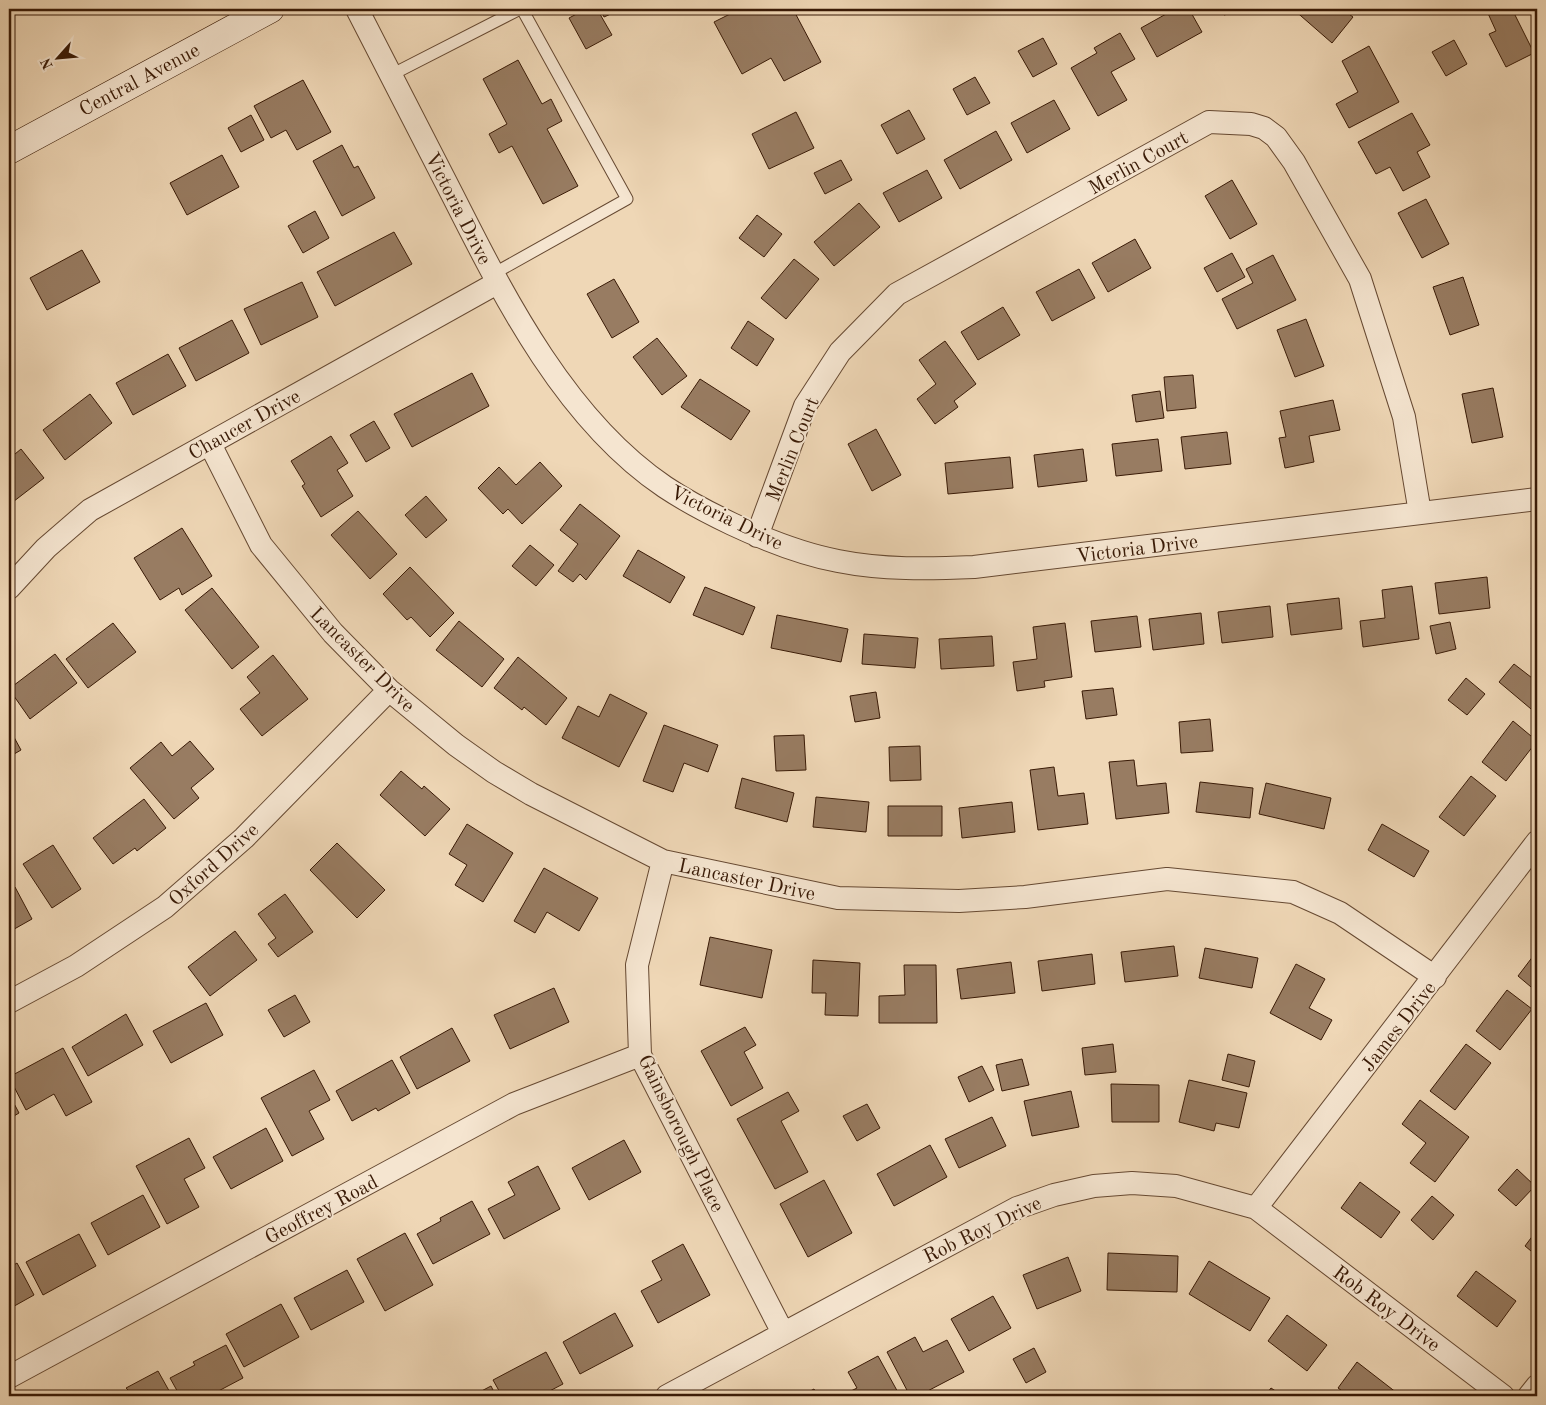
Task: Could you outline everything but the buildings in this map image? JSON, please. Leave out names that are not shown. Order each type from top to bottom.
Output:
[{"type":"street","name":"Central Avenue","points":[[9,150],[270,9]]},
{"type":"street","name":"Victoria Drive","points":[[358,9],[495,279],[565,389],[626,456],[664,487],[702,509],[757,536],[789,548],[839,562],[884,567],[974,567],[1537,499]]},
{"type":"street","name":"Merlin Court","points":[[757,536],[805,406],[840,352],[897,294],[1209,122],[1252,124],[1264,128],[1276,137],[1294,162],[1360,279],[1404,417],[1420,513]]},
{"type":"street","name":"Chaucer Drive","points":[[9,588],[46,548],[90,510],[210,444],[495,279]]},
{"type":"street","name":"Lancaster Drive","points":[[210,444],[261,545],[333,633],[389,690],[456,745],[494,772],[531,794],[663,861],[838,898],[959,901],[1025,897],[1167,879],[1293,892],[1340,913],[1435,978]]},
{"type":"street","name":"Oxford Drive","points":[[9,1002],[76,966],[165,907],[244,838],[389,690]]},
{"type":"street","name":"James Drive","points":[[1256,1208],[1435,978],[1537,842]]},
{"type":"street","name":"Gainsborough Place","points":[[663,861],[637,965],[640,1055],[783,1333]]},
{"type":"street","name":"Geoffrey Road","points":[[9,1377],[514,1104],[640,1055]]},
{"type":"street","name":"Rob Roy Drive","points":[[668,1396],[1016,1208],[1054,1194],[1094,1186],[1132,1183],[1176,1186],[1256,1208],[1503,1396]]},
{"type":"street","points":[[1529,1396],[1537,1386]]},
{"type":"lane","points":[[391,75],[521,9],[627,199],[495,279]]}]
